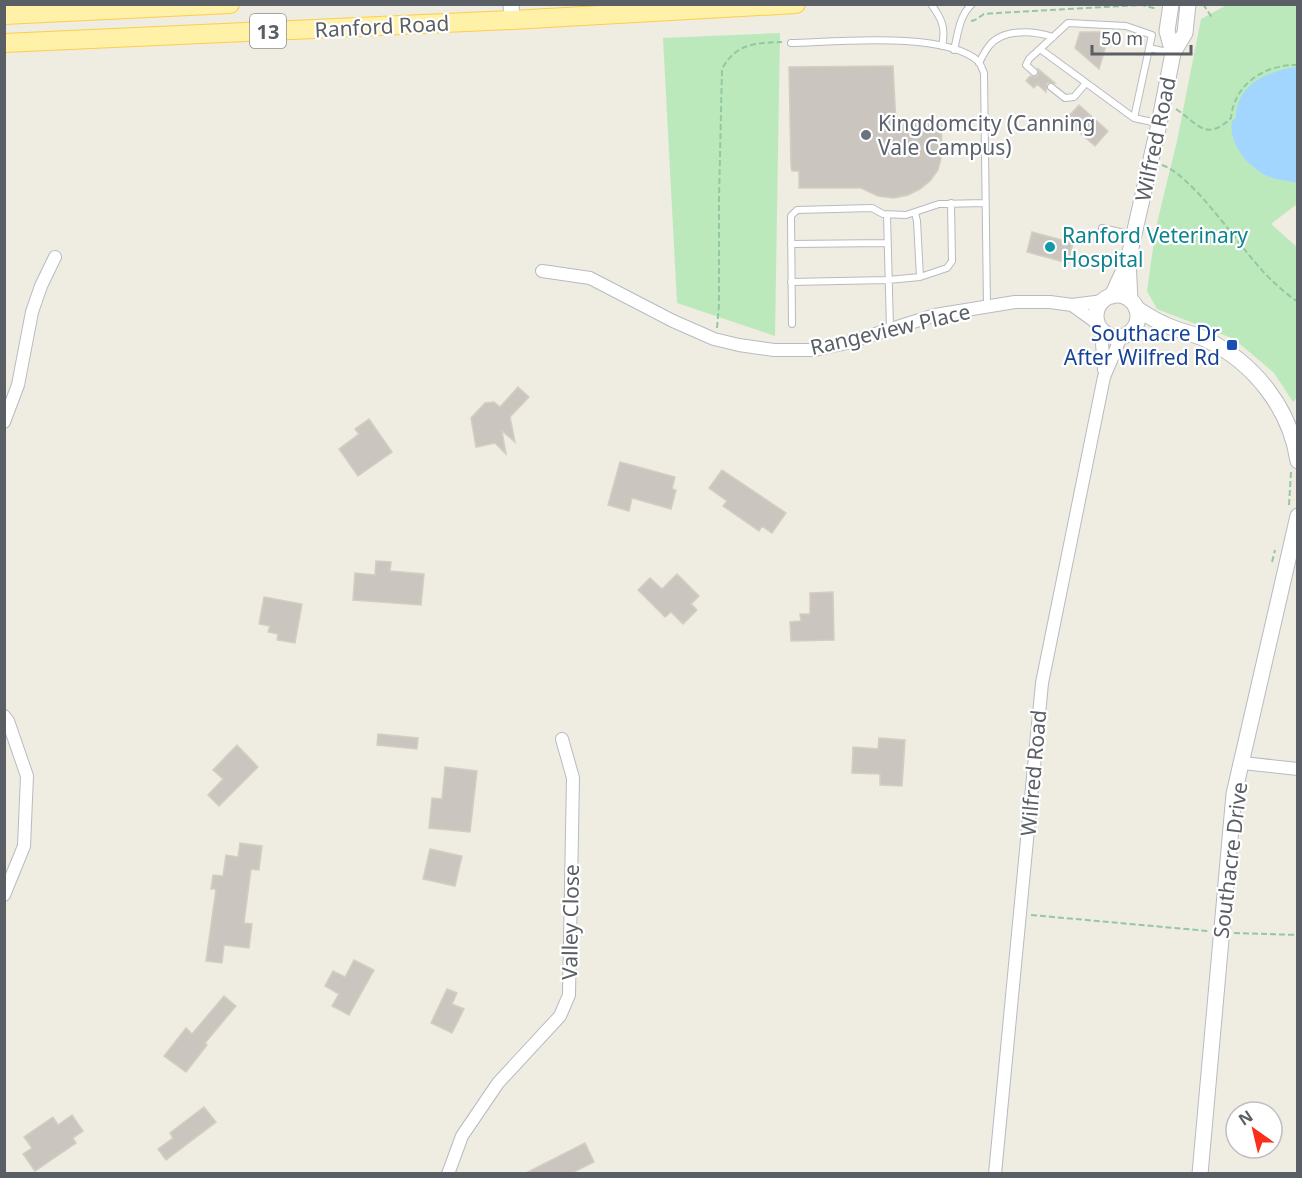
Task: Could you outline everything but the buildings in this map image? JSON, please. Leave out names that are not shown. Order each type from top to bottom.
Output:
[{"type":"main road","name":"13","points":[[4,15],[230,4]]},
{"type":"main road","name":"Ranford Road","points":[[4,43],[511,12],[796,4]]},
{"type":"street","name":"Wilfred Road","points":[[1104,377],[1096,311],[1107,298],[1128,261],[1173,53],[1185,33],[1188,4]]},
{"type":"street","name":"Wilfred Road","points":[[1165,7],[1167,31],[1173,53]]},
{"type":"street","points":[[4,422],[18,385],[32,312],[55,257]]},
{"type":"street","name":"Wilfred Road","points":[[995,1173],[1042,683],[1104,377],[1126,334],[1137,320],[1128,261]]},
{"type":"street","name":"Rangeview Place","points":[[542,271],[590,278],[673,321],[714,339],[774,350],[814,350],[847,343],[935,315],[1033,301],[1072,305],[1107,298]]},
{"type":"street","points":[[1107,298],[1118,296],[1164,325],[1218,345],[1239,360],[1268,389],[1286,419],[1297,454]]},
{"type":"street","name":"Rangeview Place","points":[[1072,305],[1099,327]]},
{"type":"street","points":[[1099,327],[1114,337],[1164,325]]},
{"type":"street","name":"Southacre Drive","points":[[1200,1173],[1234,794],[1243,763],[1298,516]]},
{"type":"street","points":[[4,716],[8,721],[27,776],[24,846],[4,895]]},
{"type":"street","name":"Valley Close","points":[[448,1173],[462,1136],[498,1083],[560,1017],[569,995],[573,778],[562,740]]},
{"type":"street","points":[[1243,763],[1298,769]]},
{"type":"lane","points":[[931,4],[943,24],[945,33],[942,46]]},
{"type":"lane","points":[[954,50],[959,27],[966,10],[972,4]]},
{"type":"lane","points":[[1034,72],[1026,65],[1029,59],[1068,23],[1125,27],[1152,36],[1134,118]]},
{"type":"lane","points":[[979,63],[990,44],[1007,34],[1035,32],[1053,37]]},
{"type":"lane","points":[[791,43],[903,40],[942,46],[979,63],[984,74],[987,307]]},
{"type":"lane","points":[[1149,48],[1173,53]]},
{"type":"lane","points":[[1040,49],[1134,118],[1159,124]]},
{"type":"lane","points":[[1051,87],[1065,98],[1074,97],[1086,83]]},
{"type":"lane","points":[[791,282],[888,280],[920,277],[947,268],[950,266],[951,203]]},
{"type":"lane","points":[[792,324],[791,216],[797,210],[872,208],[887,215],[906,215],[928,206],[985,203]]},
{"type":"lane","points":[[915,213],[920,277]]},
{"type":"lane","points":[[887,215],[890,328]]},
{"type":"lane","points":[[1102,228],[1134,235]]},
{"type":"lane","points":[[791,244],[887,243]]},
{"type":"path","points":[[1203,4],[1213,19]]},
{"type":"path","points":[[969,21],[984,14],[998,13],[1142,6],[1165,7]]},
{"type":"path","points":[[714,339],[719,305],[722,69],[729,56],[742,48],[756,44],[791,43]]},
{"type":"path","points":[[1164,101],[1198,127],[1206,131],[1213,130],[1224,125],[1230,118],[1232,106],[1251,80],[1268,68],[1285,64],[1298,65]]},
{"type":"path","points":[[1151,161],[1167,167],[1183,179],[1209,206],[1256,264],[1285,294],[1298,302]]},
{"type":"path","points":[[1020,914],[1221,933],[1298,935]]},
{"type":"green space","points":[[1297,5],[1297,204],[1271,224],[1297,247],[1297,397],[1293,402],[1274,373],[1234,339],[1157,309],[1147,291],[1156,227],[1177,141],[1201,19],[1225,6]]},
{"type":"green space","points":[[780,33],[775,336],[677,303],[663,38]]},
{"type":"water","points":[[1298,67],[1297,183],[1269,177],[1258,171],[1240,152],[1231,129],[1241,96],[1248,88],[1265,76]]},
{"type":"place","name":"Kingdomcity (Canning Vale Campus)","points":[[866,135]]},
{"type":"place","name":"Ranford Veterinary Hospital","points":[[1050,247]]},
{"type":"place","name":"Southacre Dr After Wilfred Rd","points":[[1232,345]]}]
